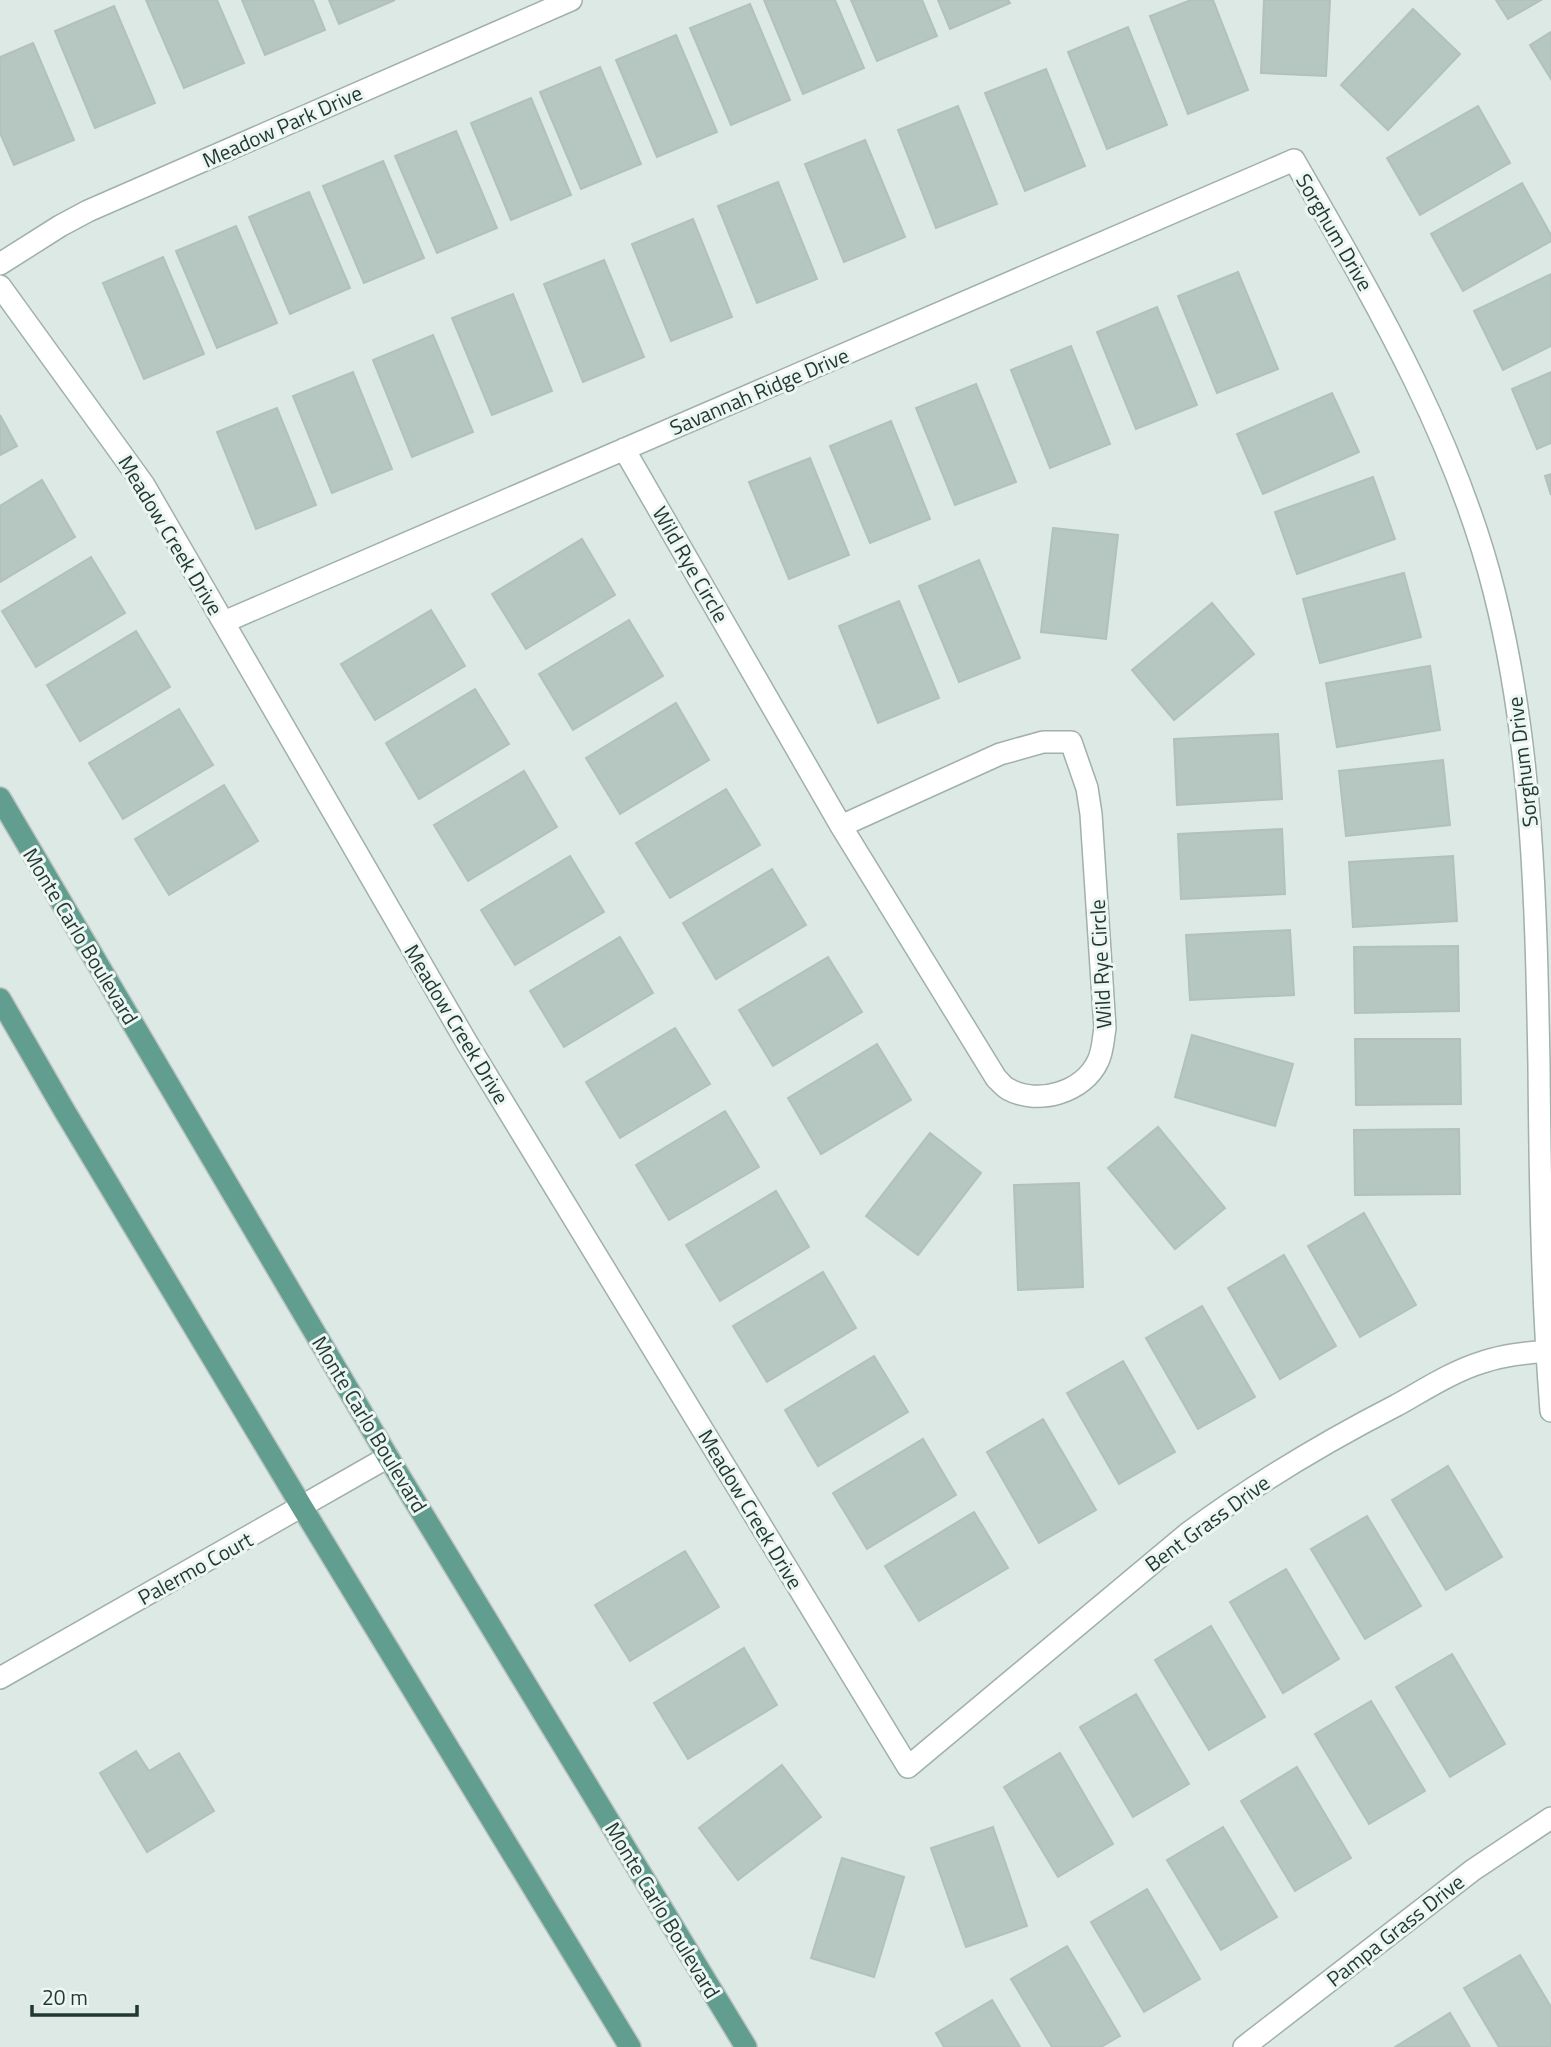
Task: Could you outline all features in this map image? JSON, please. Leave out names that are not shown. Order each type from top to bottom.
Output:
[{"type":"main road","name":"Monte Carlo Boulevard","points":[[0,798],[388,1457],[746,2047]]},
{"type":"main road","points":[[0,999],[302,1507],[631,2047]]},
{"type":"street","name":"Meadow Park Drive","points":[[0,264],[88,211],[571,0]]},
{"type":"street","name":"Savannah Ridge Drive","points":[[224,622],[1294,160]]},
{"type":"street","name":"Sorghum Drive","points":[[1294,160],[1412,372],[1444,444],[1473,519],[1494,592],[1510,666],[1522,743],[1531,836],[1546,1352],[1551,1411]]},
{"type":"street","name":"Meadow Creek Drive","points":[[0,286],[144,485],[467,1044],[908,1767]]},
{"type":"street","name":"Wild Rye Circle","points":[[624,449],[841,826],[996,1078],[1009,1090],[1041,1097],[1073,1088],[1087,1077],[1098,1062],[1105,1028],[1091,814],[1087,788],[1071,742],[1043,742],[1000,754],[841,826]]},
{"type":"street","name":"Bent Grass Drive","points":[[908,1767],[1187,1534],[1244,1493],[1323,1444],[1453,1375],[1508,1355],[1546,1352]]},
{"type":"street","name":"Palermo Court","points":[[0,1678],[388,1457]]},
{"type":"street","name":"Pampa Grass Drive","points":[[1244,2047],[1473,1870],[1551,1818]]},
{"type":"building","points":[[146,0],[217,0],[244,63],[184,88]]},
{"type":"building","points":[[242,0],[313,0],[325,30],[265,55]]},
{"type":"building","points":[[329,0],[395,0],[339,24]]},
{"type":"building","points":[[764,0],[835,0],[864,68],[803,94]]},
{"type":"building","points":[[851,0],[922,0],[937,36],[877,61]]},
{"type":"building","points":[[938,0],[1008,0],[1010,3],[950,29]]},
{"type":"building","points":[[1191,0],[1213,0],[1248,90],[1188,114],[1150,16]]},
{"type":"building","points":[[1264,0],[1330,0],[1326,76],[1261,73]]},
{"type":"building","points":[[1496,0],[1541,0],[1508,19]]},
{"type":"building","points":[[750,4],[790,100],[731,125],[690,28]]},
{"type":"building","points":[[114,6],[155,103],[95,128],[55,31]]},
{"type":"building","points":[[1413,9],[1460,54],[1388,130],[1341,85]]},
{"type":"building","points":[[1128,27],[1167,125],[1107,149],[1068,52]]},
{"type":"building","points":[[1551,32],[1551,79],[1530,45]]},
{"type":"building","points":[[676,35],[717,132],[657,157],[616,60]]},
{"type":"building","points":[[33,43],[74,140],[14,165],[0,133],[0,57]]},
{"type":"building","points":[[600,67],[641,164],[581,189],[540,92]]},
{"type":"building","points":[[1046,69],[1085,166],[1025,191],[985,93]]},
{"type":"building","points":[[531,98],[571,195],[511,220],[471,123]]},
{"type":"building","points":[[958,106],[997,204],[936,228],[898,130]]},
{"type":"building","points":[[1478,106],[1510,163],[1420,215],[1387,158]]},
{"type":"building","points":[[456,131],[497,228],[437,253],[395,156]]},
{"type":"building","points":[[865,140],[905,237],[844,262],[805,164]]},
{"type":"building","points":[[383,161],[424,258],[364,283],[323,186]]},
{"type":"building","points":[[778,182],[817,279],[757,303],[718,206]]},
{"type":"building","points":[[1522,183],[1551,235],[1551,241],[1463,291],[1431,234]]},
{"type":"building","points":[[309,192],[350,288],[290,314],[249,217]]},
{"type":"building","points":[[693,219],[732,317],[671,341],[632,244]]},
{"type":"building","points":[[236,226],[277,323],[217,348],[176,251]]},
{"type":"building","points":[[163,257],[204,354],[144,379],[103,283]]},
{"type":"building","points":[[604,260],[644,357],[583,382],[544,284]]},
{"type":"building","points":[[1238,272],[1278,369],[1217,393],[1178,296]]},
{"type":"building","points":[[1551,274],[1551,346],[1503,370],[1474,311]]},
{"type":"building","points":[[513,294],[552,391],[492,415],[452,318]]},
{"type":"building","points":[[1157,307],[1197,405],[1136,429],[1097,332]]},
{"type":"building","points":[[433,335],[473,432],[412,457],[373,360]]},
{"type":"building","points":[[1071,346],[1110,444],[1050,468],[1011,370]]},
{"type":"building","points":[[353,372],[392,469],[332,493],[293,396]]},
{"type":"building","points":[[1551,372],[1551,443],[1537,449],[1512,389]]},
{"type":"building","points":[[976,384],[1016,482],[955,505],[916,408]]},
{"type":"building","points":[[1332,393],[1359,452],[1263,494],[1237,434]]},
{"type":"building","points":[[277,408],[316,505],[256,529],[217,432]]},
{"type":"building","points":[[0,415],[17,446],[0,455]]},
{"type":"building","points":[[891,421],[930,519],[870,543],[830,446]]},
{"type":"building","points":[[810,458],[849,555],[789,579],[749,482]]},
{"type":"building","points":[[1551,474],[1551,495],[1545,476]]},
{"type":"building","points":[[1373,477],[1395,539],[1297,574],[1275,512]]},
{"type":"building","points":[[42,480],[75,537],[0,582],[0,506]]},
{"type":"building","points":[[1053,528],[1118,535],[1106,639],[1041,632]]},
{"type":"building","points":[[582,539],[615,595],[526,649],[492,594]]},
{"type":"building","points":[[91,557],[125,613],[36,667],[2,611]]},
{"type":"building","points":[[979,560],[1020,658],[959,682],[919,586]]},
{"type":"building","points":[[1404,573],[1421,637],[1320,663],[1303,599]]},
{"type":"building","points":[[899,601],[939,698],[878,723],[839,626]]},
{"type":"building","points":[[1212,603],[1254,654],[1174,720],[1132,670]]},
{"type":"building","points":[[431,610],[465,666],[375,720],[341,664]]},
{"type":"building","points":[[629,620],[663,676],[573,730],[539,674]]},
{"type":"building","points":[[136,631],[170,687],[80,741],[47,685]]},
{"type":"building","points":[[1430,666],[1440,730],[1337,747],[1326,683]]},
{"type":"building","points":[[475,689],[509,744],[419,799],[386,743]]},
{"type":"building","points":[[676,703],[709,760],[620,814],[586,758]]},
{"type":"building","points":[[179,709],[213,765],[123,819],[89,763]]},
{"type":"building","points":[[1278,734],[1282,799],[1177,805],[1174,739]]},
{"type":"building","points":[[1443,760],[1450,825],[1346,836],[1339,771]]},
{"type":"building","points":[[524,771],[557,827],[468,881],[434,825]]},
{"type":"building","points":[[224,785],[258,841],[169,895],[135,839]]},
{"type":"building","points":[[726,789],[760,845],[670,898],[636,843]]},
{"type":"building","points":[[1282,829],[1285,894],[1181,899],[1178,834]]},
{"type":"building","points":[[570,856],[604,912],[515,965],[481,910]]},
{"type":"building","points":[[1453,856],[1457,921],[1353,927],[1349,862]]},
{"type":"building","points":[[772,869],[806,925],[716,979],[683,923]]},
{"type":"building","points":[[1290,930],[1294,995],[1190,1000],[1186,935]]},
{"type":"building","points":[[620,937],[653,993],[564,1047],[530,991]]},
{"type":"building","points":[[1458,946],[1459,1011],[1355,1013],[1354,947]]},
{"type":"building","points":[[828,957],[862,1012],[773,1066],[739,1010]]},
{"type":"building","points":[[675,1028],[710,1084],[620,1138],[586,1082]]},
{"type":"building","points":[[1192,1035],[1293,1064],[1275,1126],[1175,1097]]},
{"type":"building","points":[[1355,1039],[1460,1039],[1461,1104],[1356,1105]]},
{"type":"building","points":[[877,1044],[911,1100],[821,1154],[788,1098]]},
{"type":"building","points":[[725,1111],[759,1167],[669,1220],[636,1165]]},
{"type":"building","points":[[1158,1127],[1225,1208],[1175,1249],[1108,1168]]},
{"type":"building","points":[[1459,1129],[1460,1194],[1355,1195],[1354,1130]]},
{"type":"building","points":[[930,1133],[981,1173],[918,1255],[866,1216]]},
{"type":"building","points":[[1079,1183],[1083,1287],[1018,1290],[1014,1185]]},
{"type":"building","points":[[776,1191],[809,1247],[720,1301],[686,1245]]},
{"type":"building","points":[[1364,1213],[1416,1305],[1360,1337],[1308,1246]]},
{"type":"building","points":[[1284,1255],[1336,1346],[1280,1379],[1228,1288]]},
{"type":"building","points":[[823,1272],[856,1328],[767,1382],[733,1326]]},
{"type":"building","points":[[1202,1306],[1255,1397],[1198,1429],[1146,1338]]},
{"type":"building","points":[[874,1356],[908,1412],[818,1466],[785,1410]]},
{"type":"building","points":[[1123,1361],[1175,1452],[1119,1484],[1067,1393]]},
{"type":"building","points":[[1043,1419],[1096,1510],[1039,1543],[987,1452]]},
{"type":"building","points":[[923,1439],[956,1495],[867,1549],[833,1493]]},
{"type":"building","points":[[1448,1466],[1502,1557],[1446,1590],[1392,1500]]},
{"type":"building","points":[[974,1512],[1008,1568],[919,1621],[885,1566]]},
{"type":"building","points":[[1367,1516],[1421,1606],[1365,1639],[1311,1549]]},
{"type":"building","points":[[685,1551],[719,1607],[630,1661],[595,1605]]},
{"type":"building","points":[[1286,1569],[1339,1659],[1283,1693],[1230,1602]]},
{"type":"building","points":[[1211,1626],[1265,1717],[1209,1750],[1155,1660]]},
{"type":"building","points":[[744,1648],[777,1705],[688,1759],[654,1703]]},
{"type":"building","points":[[1452,1654],[1505,1744],[1450,1777],[1396,1687]]},
{"type":"building","points":[[1136,1694],[1189,1784],[1133,1817],[1080,1727]]},
{"type":"building","points":[[1371,1701],[1425,1791],[1369,1824],[1315,1734]]},
{"type":"building","points":[[136,1751],[149,1771],[179,1753],[214,1811],[147,1852],[100,1773]]},
{"type":"building","points":[[1060,1753],[1113,1844],[1058,1877],[1004,1787]]},
{"type":"building","points":[[782,1765],[821,1817],[738,1880],[699,1828]]},
{"type":"building","points":[[1297,1767],[1351,1858],[1295,1891],[1241,1801]]},
{"type":"building","points":[[993,1827],[1027,1926],[966,1947],[931,1848]]},
{"type":"building","points":[[1223,1827],[1277,1917],[1221,1950],[1167,1860]]},
{"type":"building","points":[[842,1858],[904,1877],[874,1977],[811,1958]]},
{"type":"building","points":[[1147,1889],[1200,1979],[1144,2012],[1091,1922]]},
{"type":"building","points":[[1067,1946],[1120,2036],[1101,2047],[1052,2047],[1011,1979]]},
{"type":"building","points":[[1520,1955],[1551,2007],[1551,2047],[1499,2047],[1464,1988]]},
{"type":"building","points":[[992,2000],[1020,2047],[944,2047],[936,2033]]},
{"type":"building","points":[[1450,2013],[1470,2047],[1395,2047]]}]
